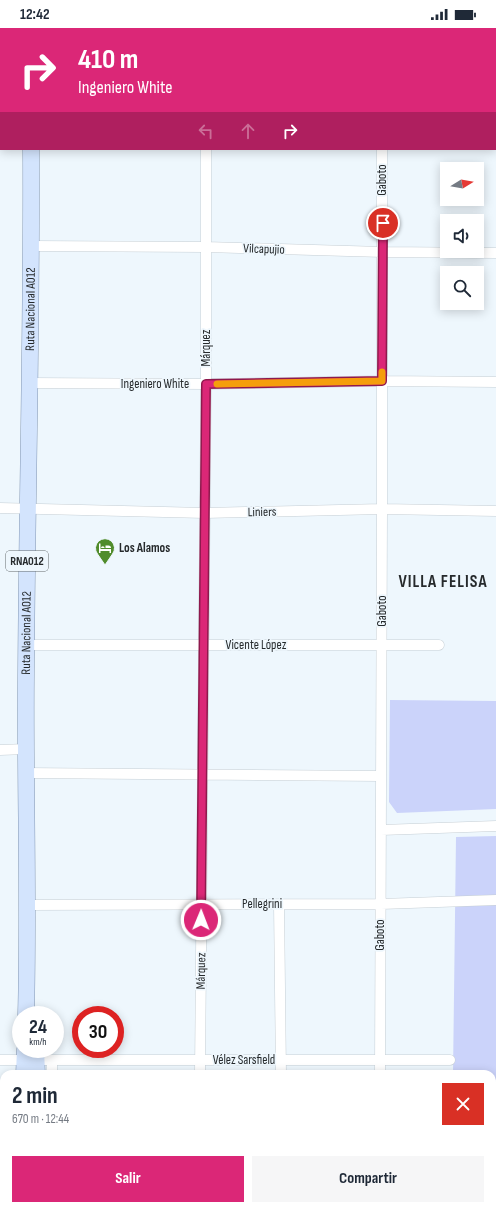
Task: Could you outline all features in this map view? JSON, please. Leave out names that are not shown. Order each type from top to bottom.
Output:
[{"type":"main road","name":"Ruta Nacional A012","points":[[26,1006],[28,905],[26,645],[32,246],[31,150]]},
{"type":"main road","name":"Ruta Nacional A012","points":[[27,974],[31,1006]]},
{"type":"street","name":"Márquez","points":[[200,1070],[206,384],[206,150]]},
{"type":"street","name":"Gaboto","points":[[380,1070],[383,252],[382,150]]},
{"type":"street","name":"Vilcapujio","points":[[32,246],[496,253]]},
{"type":"street","name":"Ingeniero White","points":[[29,383],[206,384],[382,381],[496,382]]},
{"type":"street","name":"Liniers","points":[[0,508],[205,513],[382,509],[496,511]]},
{"type":"street","name":"Vicente López","points":[[26,645],[439,645]]},
{"type":"street","points":[[0,750],[26,750]]},
{"type":"street","points":[[26,773],[381,776]]},
{"type":"street","points":[[381,830],[496,826]]},
{"type":"street","name":"Pellegrini","points":[[28,905],[380,904],[496,900]]},
{"type":"street","points":[[279,904],[281,1070]]},
{"type":"street","name":"Vélez Sarsfield","points":[[0,1060],[450,1060]]},
{"type":"street","points":[[34,1061],[46,1070]]},
{"type":"shaded area","points":[[390,700],[496,701],[496,809],[397,813],[389,802]]},
{"type":"shaded area","points":[[496,836],[496,1070],[453,1070],[456,837]]},
{"type":"slow traffic","points":[[217,384],[382,381],[382,372]]},
{"type":"place","name":"Los Alamos","points":[[105,565]]},
{"type":"district","name":"VILLA FELISA","points":[[443,582]]},
{"type":"route","points":[[201,920],[206,384],[382,381],[383,223]]}]
